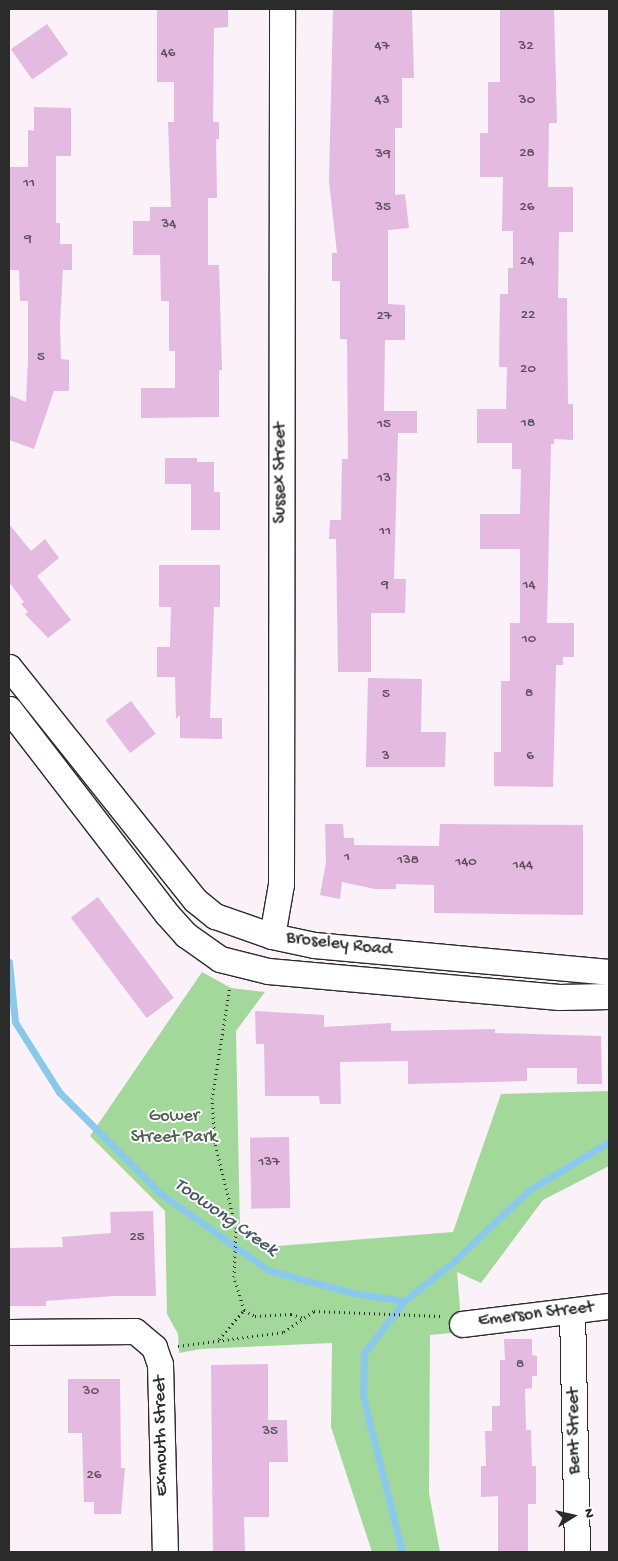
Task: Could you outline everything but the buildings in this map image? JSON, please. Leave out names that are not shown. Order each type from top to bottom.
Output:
[{"type":"street","name":"Sussex Street","points":[[272,936],[281,884],[282,9]]},
{"type":"street","name":"Broseley Road","points":[[9,668],[202,908],[226,921],[272,936],[314,945],[609,972]]},
{"type":"street","name":"Broseley Road","points":[[9,709],[167,914],[204,950],[233,965],[268,971],[559,997],[609,996]]},
{"type":"street","name":"Emerson Street","points":[[462,1324],[609,1306]]},
{"type":"street","name":"Bent Street","points":[[572,1311],[577,1552]]},
{"type":"street","name":"Exmouth Street","points":[[9,1332],[135,1330],[149,1340],[160,1364],[165,1552]]},
{"type":"path","points":[[233,965],[212,1099],[215,1143],[236,1228],[234,1277],[244,1310],[255,1316],[291,1314],[304,1318]]},
{"type":"path","points":[[219,1339],[244,1310]]},
{"type":"path","points":[[177,1346],[284,1332],[314,1311],[374,1312],[407,1317]]},
{"type":"green space","name":"Gower Street Park","points":[[202,972],[231,988],[265,992],[236,1031],[240,1231],[251,1242],[265,1247],[453,1232],[501,1094],[609,1091],[609,1166],[543,1200],[481,1283],[457,1272],[462,1332],[430,1335],[429,1493],[440,1552],[372,1552],[331,1427],[332,1343],[201,1349],[179,1353],[178,1334],[167,1314],[165,1211],[90,1136]]},
{"type":"waterway","name":"Toowong Creek","points":[[9,962],[15,1022],[59,1092],[161,1194],[268,1270],[354,1293],[404,1301]]},
{"type":"waterway","name":"Toowong Creek","points":[[402,1552],[363,1397],[364,1353],[404,1301],[452,1263],[529,1190],[609,1142]]}]
